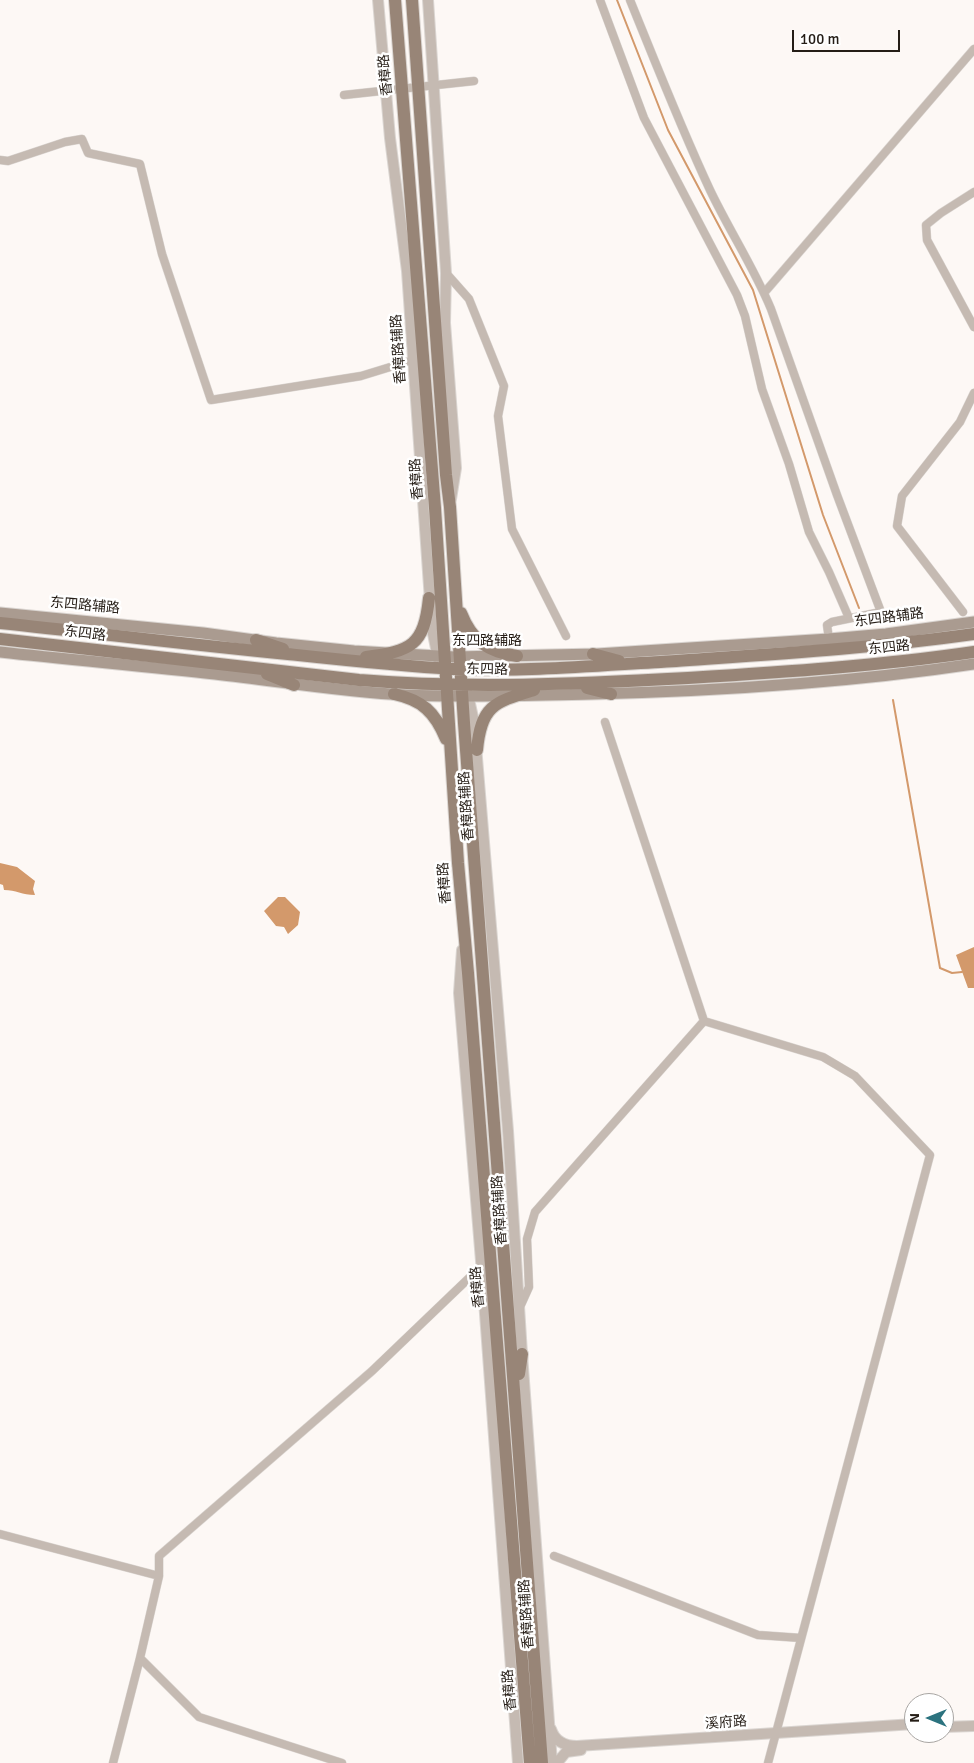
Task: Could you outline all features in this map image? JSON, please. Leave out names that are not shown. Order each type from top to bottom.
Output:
[{"type":"main road","name":"香樟路","points":[[395,0],[428,419],[442,662],[446,689],[463,932],[468,972],[530,1763]]},
{"type":"main road","name":"香樟路","points":[[412,0],[446,475],[461,665],[465,691],[542,1763]]},
{"type":"main road","points":[[456,595],[464,620],[472,635],[479,642],[494,651],[517,656]]},
{"type":"main road","points":[[341,660],[389,654],[405,649],[417,639],[426,622],[429,598]]},
{"type":"main road","name":"东四路辅路","points":[[0,613],[142,626],[389,654],[442,662]]},
{"type":"main road","name":"东四路辅路","points":[[461,665],[517,656],[593,654],[829,639],[886,634],[974,622]]},
{"type":"main road","name":"东四路","points":[[0,623],[142,640],[341,660],[442,662],[503,670],[562,669],[868,648],[974,634]]},
{"type":"main road","name":"东四路","points":[[0,639],[465,691],[844,668],[890,664],[974,652]]},
{"type":"main road","points":[[256,640],[299,656]]},
{"type":"main road","points":[[0,652],[215,674],[294,685],[394,694],[446,689]]},
{"type":"main road","points":[[593,654],[629,664]]},
{"type":"main road","points":[[465,691],[512,696],[611,694],[876,677],[974,664]]},
{"type":"main road","points":[[251,668],[294,685]]},
{"type":"main road","points":[[573,684],[611,694]]},
{"type":"main road","points":[[477,750],[479,730],[486,715],[499,702],[512,696],[553,685]]},
{"type":"main road","points":[[394,694],[415,700],[429,710],[439,724],[450,752]]},
{"type":"main road","points":[[516,1396],[522,1354]]},
{"type":"street","name":"香樟路辅路","points":[[378,0],[386,90],[407,271],[429,598],[432,628],[442,662]]},
{"type":"street","name":"香樟路","points":[[428,0],[446,273],[445,323],[456,468],[450,507]]},
{"type":"street","points":[[600,0],[644,118],[738,295],[745,316],[762,389],[790,464],[809,532],[829,572],[848,618]]},
{"type":"street","points":[[630,0],[690,147],[734,238],[760,282],[836,495],[881,612],[848,618],[827,625],[829,639]]},
{"type":"street","points":[[764,293],[974,49]]},
{"type":"street","points":[[344,95],[474,81]]},
{"type":"street","points":[[0,160],[8,161],[82,138],[88,153],[140,164],[162,254],[211,400],[360,376],[413,360]]},
{"type":"street","points":[[974,192],[926,225],[927,240],[974,328]]},
{"type":"street","points":[[446,273],[469,299],[504,386],[498,416],[512,528],[566,636]]},
{"type":"street","points":[[964,612],[897,526],[902,496],[960,422],[974,393]]},
{"type":"street","name":"香樟路辅路","points":[[465,691],[474,722],[477,750],[508,1131],[522,1354],[552,1763]]},
{"type":"street","points":[[605,722],[704,1021]]},
{"type":"street","points":[[463,932],[460,993],[518,1763]]},
{"type":"street","points":[[519,1309],[529,1287],[527,1239],[535,1212],[704,1021]]},
{"type":"street","points":[[704,1021],[823,1057],[855,1076],[930,1155],[768,1763]]},
{"type":"street","points":[[113,1763],[159,1576],[159,1556],[372,1372],[469,1278],[482,1273]]},
{"type":"street","points":[[0,1534],[159,1576]]},
{"type":"street","points":[[554,1556],[758,1635],[801,1638]]},
{"type":"street","points":[[140,1658],[199,1717],[342,1763]]},
{"type":"street","points":[[954,1723],[974,1722]]},
{"type":"street","name":"溪府路","points":[[549,1725],[556,1739],[570,1746],[904,1730]]},
{"type":"street","name":"溪府路","points":[[557,1763],[562,1756],[572,1750],[904,1725]]},
{"type":"street","points":[[954,1727],[974,1726]]},
{"type":"shaded area","points":[[0,863],[17,867],[35,881],[33,889],[35,895],[4,890],[3,885],[0,884]]},
{"type":"shaded area","points":[[278,897],[285,897],[300,912],[298,925],[288,934],[284,927],[276,926],[264,911]]},
{"type":"shaded area","points":[[974,947],[974,988],[968,988],[956,955]]},
{"type":"waterway","points":[[617,0],[668,130],[753,290],[823,515],[859,608]]},
{"type":"waterway","points":[[893,700],[940,968],[952,973],[962,972]]}]
